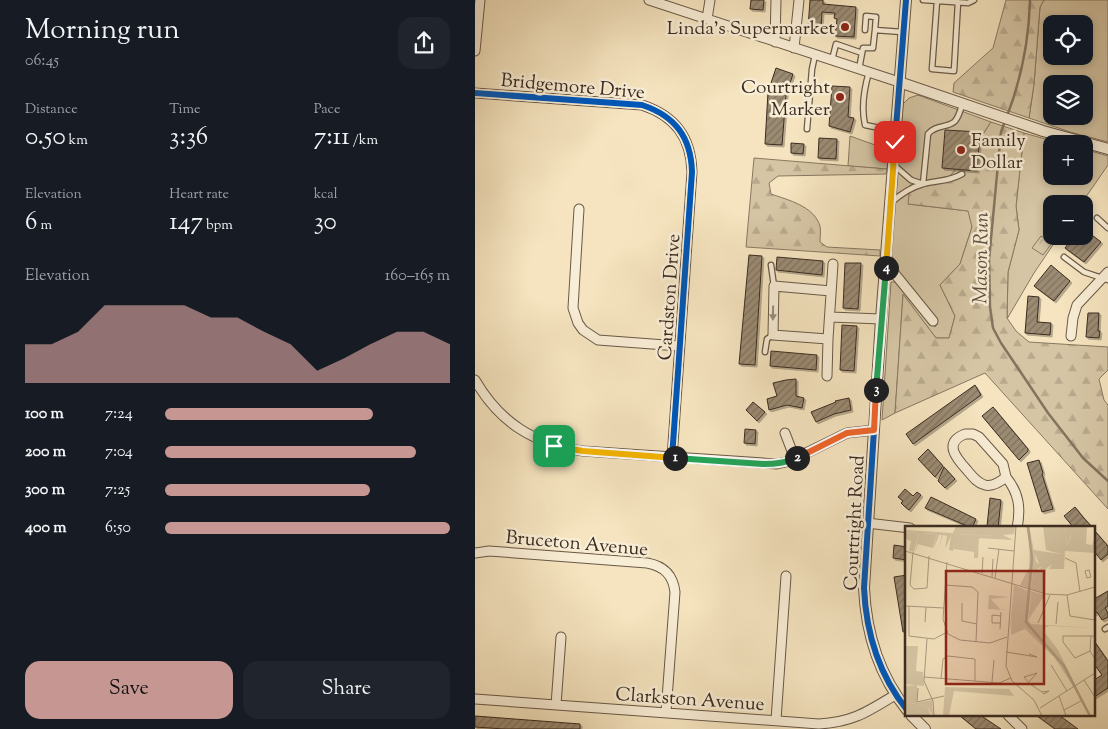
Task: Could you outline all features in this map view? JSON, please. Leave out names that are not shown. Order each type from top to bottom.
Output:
[{"type":"street","points":[[475,51],[480,0]]},
{"type":"street","points":[[649,0],[1070,140],[1108,149]]},
{"type":"street","points":[[707,19],[710,0]]},
{"type":"street","points":[[775,42],[777,0]]},
{"type":"street","points":[[794,48],[799,0]]},
{"type":"street","name":"Courtright Road","points":[[905,708],[895,695],[878,660],[866,618],[864,574],[881,320],[906,0]]},
{"type":"street","name":"Bridgemore Drive","points":[[475,93],[642,105],[661,112],[685,139]]},
{"type":"street","name":"Cardston Drive","points":[[672,458],[692,172],[689,149],[685,139]]},
{"type":"street","points":[[579,209],[572,300],[575,316],[583,330],[593,337],[604,341],[679,346]]},
{"type":"street","points":[[886,263],[933,321]]},
{"type":"street","points":[[827,376],[833,264]]},
{"type":"street","points":[[1071,336],[1073,318],[1077,306],[1106,277]]},
{"type":"street","points":[[828,338],[773,335],[774,286],[831,291]]},
{"type":"street","points":[[830,317],[881,320]]},
{"type":"street","points":[[475,380],[483,394],[503,417],[514,426],[554,446],[583,451],[777,464],[795,459],[847,433],[874,430]]},
{"type":"street","points":[[475,401],[483,394]]},
{"type":"street","points":[[785,433],[795,459]]},
{"type":"street","points":[[1006,477],[993,485],[985,485],[978,482],[956,458],[953,451],[954,443],[958,437],[965,434],[979,436],[1003,464],[1006,477],[1019,498],[1020,512],[1017,526]]},
{"type":"street","points":[[867,523],[905,527]]},
{"type":"street","name":"Bruceton Avenue","points":[[475,553],[489,551],[647,563],[667,571],[671,577],[675,592],[666,712]]},
{"type":"street","points":[[776,720],[786,576]]},
{"type":"street","points":[[556,705],[561,637]]},
{"type":"street","name":"Clarkston Avenue","points":[[475,699],[819,724],[847,721],[861,716],[895,695]]},
{"type":"street","points":[[912,716],[925,729]]},
{"type":"street","points":[[1010,716],[1022,729]]},
{"type":"lane","points":[[923,0],[968,3],[974,0]]},
{"type":"lane","points":[[937,1],[932,68],[954,72],[958,2]]},
{"type":"lane","points":[[859,69],[863,48],[873,48],[876,17],[866,16],[865,30]]},
{"type":"lane","points":[[875,30],[903,32]]},
{"type":"lane","points":[[832,60],[836,44],[862,53]]},
{"type":"lane","points":[[807,129],[815,55]]},
{"type":"lane","points":[[869,72],[864,88],[863,116],[865,125],[896,132]]},
{"type":"lane","points":[[923,184],[928,134],[931,129],[956,120],[963,104]]},
{"type":"lane","points":[[893,165],[911,180],[923,184]]},
{"type":"lane","points":[[890,203],[907,191],[923,184],[945,181],[962,174]]},
{"type":"lane","points":[[1097,218],[1108,228]]},
{"type":"lane","points":[[1064,256],[1084,272],[1106,277]]},
{"type":"lane","points":[[771,265],[774,286]]},
{"type":"lane","points":[[765,352],[767,339],[773,335]]},
{"type":"green space","points":[[1006,0],[1044,0],[1040,7],[1034,84],[1029,118],[953,92],[954,83],[993,48]]},
{"type":"green space","points":[[1044,0],[1108,0],[1108,142],[1093,138],[1093,135],[1081,135],[1050,125],[1093,125],[1093,75],[1043,75],[1043,123],[1029,118],[1034,84],[1040,7]]},
{"type":"green space","points":[[918,95],[991,122],[974,148],[950,176],[908,204],[969,211],[972,227],[960,264],[940,285],[955,316],[949,338],[936,338],[903,295],[895,413],[882,420],[891,282],[897,282],[935,327],[938,323],[898,273],[891,253],[903,104],[909,98]]},
{"type":"green space","points":[[991,122],[1024,133],[1016,206],[1019,230],[1008,272],[1007,318],[1016,331],[1029,342],[1108,347],[1108,370],[1099,379],[1104,400],[1108,405],[1108,509],[985,373],[895,413],[903,294],[936,338],[949,338],[955,316],[940,285],[960,264],[972,227],[968,211],[908,204],[910,185],[950,176],[974,148]]},
{"type":"green space","points":[[1024,133],[1043,138],[1043,185],[1093,185],[1093,152],[1108,156],[1108,165],[1087,195],[1043,195],[1043,245],[1053,245],[1007,319],[1008,272],[1019,230],[1016,206]]},
{"type":"green space","points":[[850,136],[889,150],[887,169],[848,166]]},
{"type":"green space","points":[[754,158],[887,169],[886,174],[778,176],[769,183],[771,194],[792,201],[812,213],[820,226],[820,242],[827,247],[880,250],[880,256],[746,247]]},
{"type":"green space","points":[[1041,236],[1043,237],[1043,245],[1050,245],[1043,255],[1032,248]]},
{"type":"building","points":[[751,0],[764,0],[763,10],[750,9]]},
{"type":"building","points":[[810,0],[823,0],[823,4],[856,7],[854,37],[835,36],[837,19],[834,18],[835,13],[822,12],[821,29],[808,28]]},
{"type":"building","points":[[776,68],[793,74],[786,95],[782,145],[765,144],[768,92]]},
{"type":"building","points":[[832,86],[850,87],[848,117],[854,118],[850,132],[829,126]]},
{"type":"building","name":"Family Dollar","points":[[945,130],[980,132],[977,171],[942,168]]},
{"type":"building","points":[[819,138],[837,139],[836,159],[818,158]]},
{"type":"building","points":[[791,143],[804,144],[803,154],[791,153]]},
{"type":"building","points":[[1093,236],[1101,242],[1084,262],[1065,248],[1067,245],[1093,245]]},
{"type":"building","points":[[749,255],[762,256],[755,365],[739,364]]},
{"type":"building","points":[[777,257],[823,261],[822,275],[776,270]]},
{"type":"building","points":[[845,263],[861,263],[858,309],[843,308]]},
{"type":"building","points":[[1051,265],[1070,281],[1054,301],[1034,286]]},
{"type":"building","points":[[1028,296],[1039,297],[1037,322],[1051,323],[1050,335],[1025,333]]},
{"type":"building","points":[[1088,313],[1099,313],[1099,338],[1086,337]]},
{"type":"building","points":[[842,325],[857,326],[854,371],[840,370]]},
{"type":"building","points":[[771,351],[817,355],[816,370],[770,366]]},
{"type":"building","points":[[796,379],[796,396],[804,398],[802,408],[787,405],[769,410],[767,399],[777,396],[773,383]]},
{"type":"building","points":[[975,385],[981,395],[913,444],[906,434]]},
{"type":"building","points":[[849,398],[851,410],[834,414],[816,422],[811,412],[835,401]]},
{"type":"building","points":[[753,402],[765,412],[757,421],[746,410]]},
{"type":"building","points":[[993,407],[1028,449],[1019,460],[982,416]]},
{"type":"building","points":[[745,429],[756,430],[755,444],[744,443]]},
{"type":"building","points":[[928,449],[943,466],[935,477],[918,459]]},
{"type":"building","points":[[1039,460],[1053,509],[1042,512],[1027,463]]},
{"type":"building","points":[[944,467],[955,479],[945,488],[938,481]]},
{"type":"building","points":[[905,489],[913,496],[917,492],[921,495],[909,510],[901,503],[903,501],[898,497]]},
{"type":"building","points":[[931,497],[976,519],[973,526],[967,526],[925,508]]},
{"type":"building","points":[[990,498],[1001,500],[998,526],[987,526]]},
{"type":"building","points":[[1075,507],[1091,526],[1072,526],[1064,516]]},
{"type":"building","points":[[1095,531],[1108,546],[1108,554],[1101,560],[1095,552]]},
{"type":"building","points":[[894,545],[905,547],[905,560],[893,558]]},
{"type":"building","points":[[905,575],[905,632],[903,632],[894,577]]},
{"type":"building","points":[[1108,591],[1108,606],[1105,608],[1108,617],[1102,620],[1097,612],[1095,613],[1095,598]]},
{"type":"building","points":[[1095,642],[1108,661],[1108,688],[1095,696],[1095,679],[1102,675],[1095,665]]},
{"type":"building","points":[[475,716],[580,724],[580,729],[475,727]]},
{"type":"building","points":[[960,716],[982,716],[1001,729],[976,729]]},
{"type":"building","points":[[1037,716],[1060,716],[1078,729],[1055,729]]},
{"type":"waterway","name":"Mason Run","points":[[1007,116],[1023,59],[1028,30],[1030,0]]},
{"type":"waterway","name":"Mason Run","points":[[1005,121],[1001,132],[989,260],[990,307],[993,328],[1048,413],[1083,458],[1108,481]]},
{"type":"cycle path","points":[[905,707],[889,682],[876,653],[865,605],[864,588],[881,319],[906,0]]},
{"type":"cycle path","points":[[475,93],[642,105],[664,115],[684,138],[691,160],[692,172],[672,458]]},
{"type":"place","name":"Linda's Supermarket","points":[[845,27]]},
{"type":"place","name":"Courtright Marker","points":[[840,97]]},
{"type":"place","name":"Family Dollar","points":[[961,150]]},
{"type":"route","points":[[554,446],[583,451],[777,464],[790,461],[847,433],[874,430],[895,142]]}]
